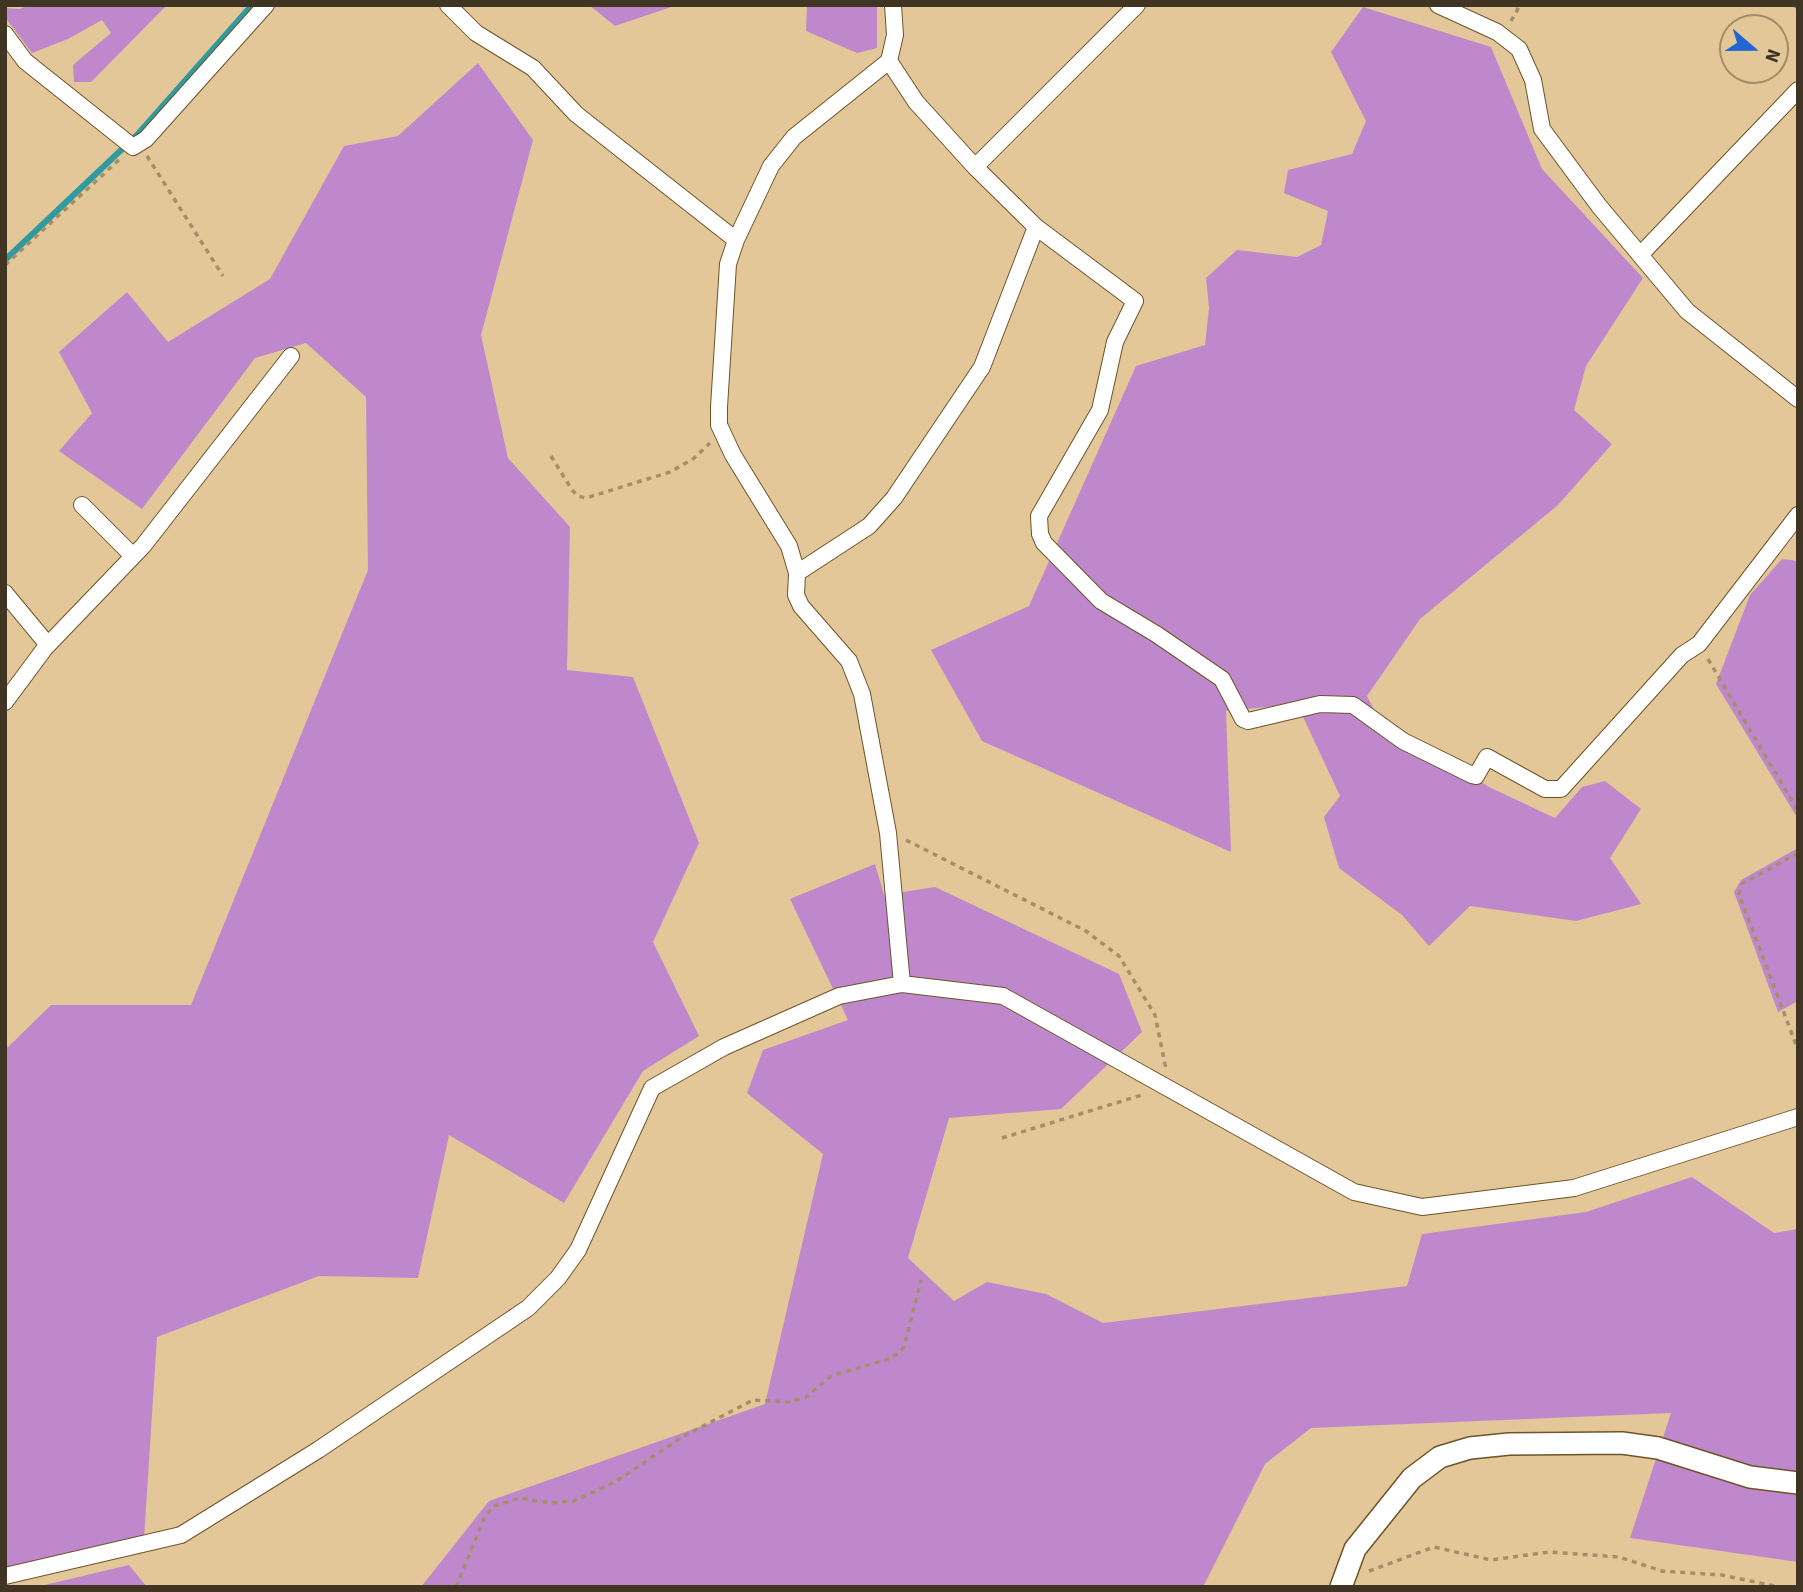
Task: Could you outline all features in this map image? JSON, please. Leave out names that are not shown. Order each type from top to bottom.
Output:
[{"type":"street","points":[[5,34],[25,61],[136,145],[267,5]]},
{"type":"street","points":[[448,5],[476,33],[533,68],[576,114],[736,240]]},
{"type":"street","points":[[893,5],[895,35],[889,61],[794,137],[771,166],[736,240],[728,264],[719,407],[722,432],[789,546],[797,573],[796,595],[801,606],[849,661],[856,676],[888,833],[902,984]]},
{"type":"street","points":[[975,167],[1137,5]]},
{"type":"street","points":[[1438,5],[1497,32],[1518,48],[1533,80],[1542,129],[1599,206],[1642,253],[1687,311],[1798,399]]},
{"type":"street","points":[[889,61],[916,102],[975,167],[1036,227],[1135,300],[1115,342],[1100,410],[1039,516],[1040,534],[1044,543],[1101,601],[1156,634],[1222,680],[1243,719],[1248,721],[1320,704],[1353,705],[1403,741],[1472,775],[1476,776],[1487,757],[1553,792],[1561,789],[1607,741],[1682,655],[1699,644],[1798,515]]},
{"type":"street","points":[[1642,253],[1798,90]]},
{"type":"street","points":[[797,573],[869,526],[894,498],[982,367],[1036,227]]},
{"type":"street","points":[[5,702],[48,645],[132,556],[291,356]]},
{"type":"street","points":[[82,505],[132,556]]},
{"type":"street","points":[[5,593],[48,645]]},
{"type":"street","points":[[5,1576],[181,1535],[318,1450],[528,1308],[558,1278],[578,1250],[652,1088],[724,1047],[839,996],[902,984],[1003,996],[1169,1086],[1354,1192],[1422,1207],[1574,1188],[1798,1116]]},
{"type":"street","points":[[1341,1585],[1355,1549],[1412,1478],[1440,1457],[1470,1448],[1509,1444],[1622,1443],[1658,1448],[1750,1477],[1798,1483]]},
{"type":"path","points":[[5,265],[136,145],[223,276]]},
{"type":"path","points":[[551,456],[572,490],[578,496],[586,498],[670,472],[693,459],[722,432]]},
{"type":"path","points":[[1699,644],[1798,811]]},
{"type":"path","points":[[888,833],[1086,931],[1119,956],[1155,1015],[1169,1086],[1002,1138]]},
{"type":"path","points":[[1798,853],[1742,884],[1739,894],[1798,1050]]},
{"type":"path","points":[[456,1587],[485,1516],[494,1506],[520,1498],[550,1503],[574,1501],[615,1482],[684,1436],[753,1400],[788,1402],[805,1398],[831,1376],[892,1358],[904,1347],[921,1280]]},
{"type":"path","points":[[1341,1585],[1416,1551],[1434,1547],[1491,1560],[1549,1552],[1619,1557],[1662,1571],[1721,1575],[1779,1587]]},
{"type":"shaded area","points":[[31,5],[167,5],[91,82],[74,82],[73,65],[111,33],[102,20],[68,39],[32,53],[5,17],[5,8],[19,9]]},
{"type":"shaded area","points":[[589,5],[677,5],[615,26]]},
{"type":"shaded area","points":[[807,5],[877,5],[877,48],[857,53],[806,31]]},
{"type":"shaded area","points":[[1363,7],[1491,47],[1542,169],[1643,278],[1586,366],[1574,410],[1612,444],[1558,505],[1420,619],[1367,696],[1375,712],[1489,787],[1555,818],[1582,787],[1605,781],[1641,809],[1610,858],[1641,904],[1576,921],[1470,906],[1429,946],[1402,915],[1339,868],[1324,817],[1340,796],[1297,704],[1226,711],[1231,852],[982,741],[931,650],[1029,606],[1136,366],[1205,345],[1209,308],[1206,278],[1237,250],[1297,257],[1321,245],[1328,211],[1284,193],[1288,170],[1352,154],[1366,121],[1331,52]]},
{"type":"shaded area","points":[[478,63],[533,140],[481,335],[508,458],[570,527],[567,670],[633,677],[699,843],[653,942],[699,1036],[643,1071],[564,1203],[449,1135],[418,1278],[319,1276],[157,1337],[144,1539],[5,1568],[5,1050],[51,1005],[191,1005],[368,570],[366,397],[306,343],[255,358],[142,509],[59,451],[92,413],[59,352],[127,292],[168,342],[270,279],[344,146],[398,136]]},
{"type":"shaded area","points":[[1782,559],[1798,561],[1798,819],[1716,684],[1750,595]]},
{"type":"shaded area","points":[[1798,848],[1798,1001],[1778,1012],[1734,892],[1741,880]]},
{"type":"shaded area","points":[[875,864],[884,895],[935,887],[1119,974],[1142,1032],[1061,1109],[949,1118],[908,1258],[954,1301],[987,1282],[1046,1294],[1103,1323],[1407,1286],[1422,1234],[1586,1212],[1692,1177],[1774,1233],[1798,1229],[1798,1562],[1630,1538],[1671,1413],[1311,1428],[1265,1464],[1203,1587],[421,1587],[489,1501],[765,1404],[823,1154],[747,1093],[763,1050],[848,1020],[790,899]]},
{"type":"shaded area","points":[[129,1565],[147,1587],[36,1587]]},
{"type":"waterway","points":[[5,260],[137,135],[252,5]]}]
